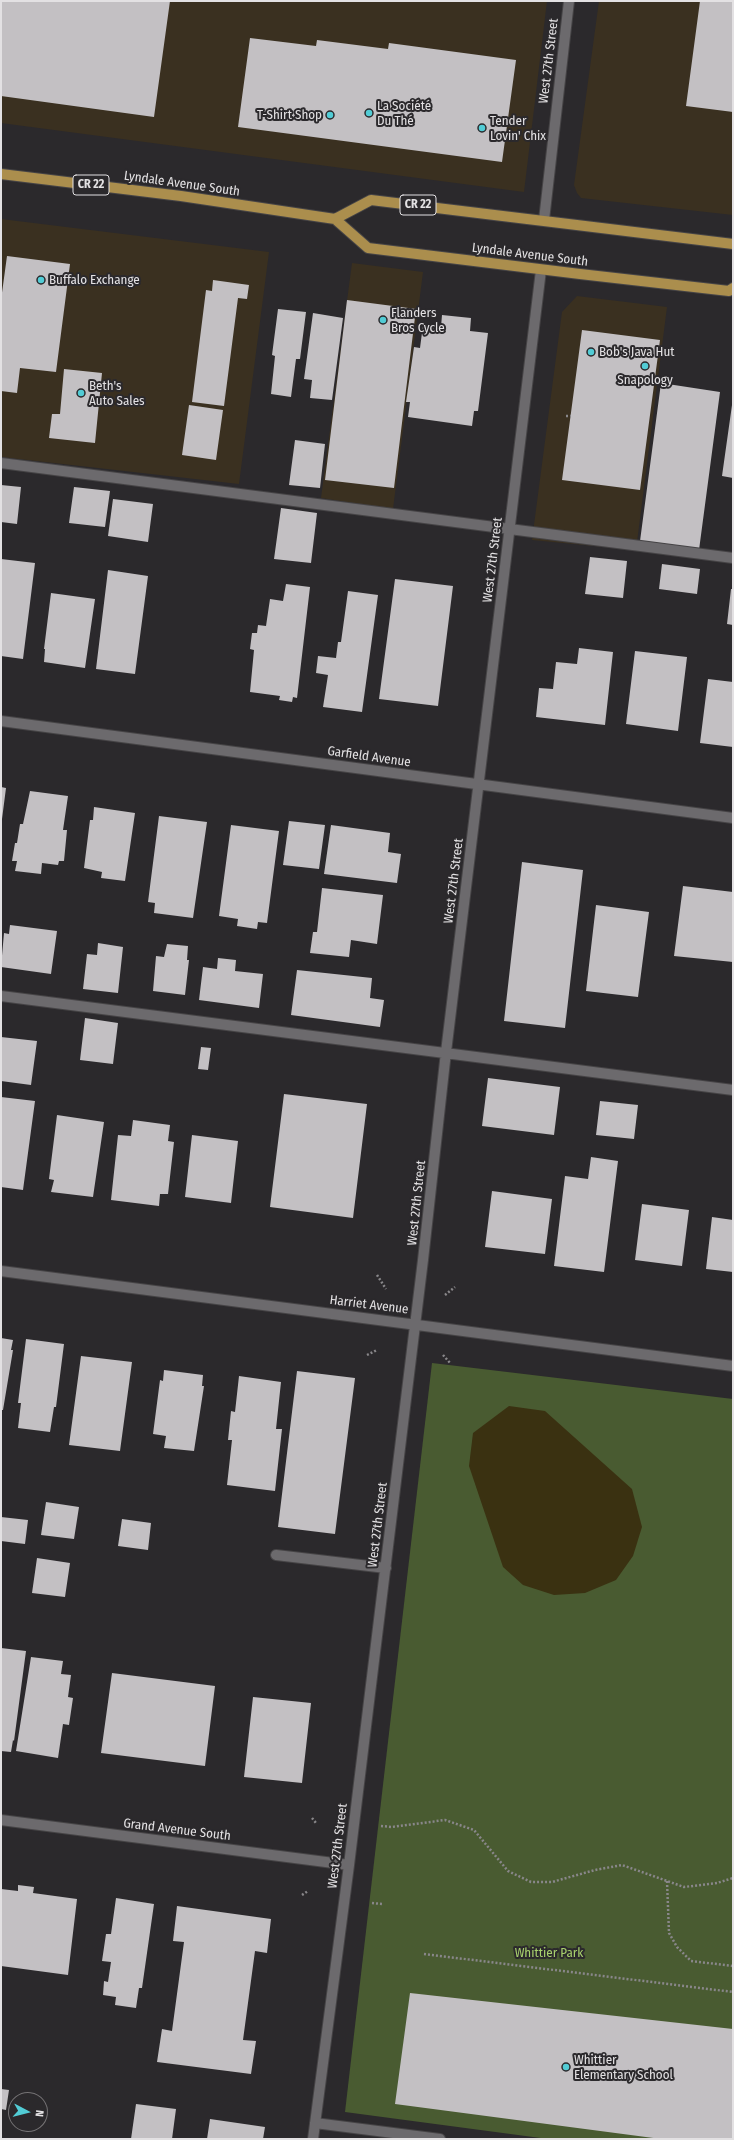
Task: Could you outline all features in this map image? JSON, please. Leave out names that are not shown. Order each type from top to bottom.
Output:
[{"type":"main road","name":"Lyndale Avenue South","points":[[1,174],[181,196],[335,219],[368,248],[541,270],[729,290],[733,288]]},
{"type":"main road","name":"CR 22","points":[[335,219],[371,200],[733,244]]},
{"type":"street","name":"West 27th Street","points":[[544,220],[569,1]]},
{"type":"street","name":"West 27th Street","points":[[313,2139],[349,1865],[416,1324],[446,1052],[541,270]]},
{"type":"street","points":[[1,463],[733,558]]},
{"type":"street","name":"Garfield Avenue","points":[[1,721],[733,818]]},
{"type":"street","points":[[1,996],[733,1090]]},
{"type":"street","name":"Harriet Avenue","points":[[1,1271],[733,1366]]},
{"type":"street","points":[[276,1555],[386,1568]]},
{"type":"street","name":"Grand Avenue South","points":[[1,1820],[349,1865]]},
{"type":"street","points":[[315,2122],[440,2139]]},
{"type":"path","points":[[566,416],[571,416]]},
{"type":"path","points":[[377,1275],[386,1289]]},
{"type":"path","points":[[445,1295],[455,1288]]},
{"type":"path","points":[[367,1356],[377,1350]]},
{"type":"path","points":[[443,1355],[450,1364]]},
{"type":"path","points":[[312,1818],[316,1823]]},
{"type":"path","points":[[380,1826],[392,1828],[445,1820],[474,1830],[508,1871],[531,1882],[552,1882],[595,1870],[622,1865],[684,1887],[717,1883],[733,1878]]},
{"type":"path","points":[[667,1882],[669,1933],[677,1947],[691,1961],[733,1966]]},
{"type":"path","points":[[302,1895],[308,1891]]},
{"type":"path","points":[[372,1903],[382,1904]]},
{"type":"path","points":[[424,1954],[733,1992]]},
{"type":"shaded area","points":[[1,1],[547,1],[524,192],[1,123]]},
{"type":"shaded area","points":[[599,1],[733,1],[733,215],[581,198],[577,193],[574,185]]},
{"type":"shaded area","points":[[1,219],[269,252],[239,484],[1,457]]},
{"type":"shaded area","points":[[352,263],[423,272],[393,509],[321,498]]},
{"type":"shaded area","points":[[577,296],[667,307],[636,550],[532,540],[562,312]]},
{"type":"green space","name":"Whittier Park","points":[[432,1363],[733,1399],[733,2139],[548,2139],[345,2112]]},
{"type":"sand","points":[[509,1406],[545,1411],[632,1489],[642,1527],[633,1556],[616,1580],[585,1593],[554,1595],[523,1585],[503,1567],[469,1466],[473,1433]]},
{"type":"building","points":[[1,1],[170,1],[154,117],[1,96]]},
{"type":"building","points":[[700,1],[733,1],[733,112],[686,106]]},
{"type":"building","points":[[250,38],[316,46],[317,40],[388,49],[389,43],[516,60],[502,162],[238,127]]},
{"type":"building","points":[[7,256],[70,264],[56,372],[20,368],[17,393],[1,391],[1,300]]},
{"type":"building","points":[[213,280],[249,285],[247,299],[238,298],[224,406],[192,402],[206,290],[212,291]]},
{"type":"building","points":[[347,300],[416,309],[394,488],[325,480]]},
{"type":"building","points":[[278,309],[306,312],[300,359],[296,359],[291,397],[271,394],[275,356],[272,355]]},
{"type":"building","points":[[313,313],[343,318],[332,400],[310,398],[312,380],[304,379]]},
{"type":"building","points":[[442,315],[471,318],[470,331],[488,333],[478,411],[474,411],[472,426],[408,417],[410,402],[406,402],[414,347],[420,348],[423,325],[441,327]]},
{"type":"building","points":[[582,330],[660,340],[640,490],[562,480]]},
{"type":"building","name":"Beth's Auto Sales","points":[[64,369],[102,373],[95,443],[49,438],[52,414],[60,414]]},
{"type":"building","points":[[661,383],[720,392],[699,550],[640,541]]},
{"type":"building","points":[[189,405],[223,410],[216,460],[182,455]]},
{"type":"building","points":[[733,405],[733,478],[722,476]]},
{"type":"building","points":[[295,440],[325,444],[320,488],[289,485]]},
{"type":"building","points":[[1,485],[21,487],[17,524],[1,522]]},
{"type":"building","points":[[74,487],[110,491],[105,527],[69,523]]},
{"type":"building","points":[[113,499],[153,504],[148,542],[108,536]]},
{"type":"building","points":[[281,508],[317,513],[311,563],[274,559]]},
{"type":"building","points":[[590,557],[627,561],[623,598],[585,594]]},
{"type":"building","points":[[1,559],[35,563],[23,659],[1,656]]},
{"type":"building","points":[[662,564],[700,569],[697,594],[659,589]]},
{"type":"building","points":[[108,570],[148,576],[135,674],[96,669]]},
{"type":"building","points":[[395,579],[453,586],[438,706],[379,699]]},
{"type":"building","points":[[286,584],[310,587],[297,698],[293,697],[292,702],[279,700],[280,696],[250,692],[254,650],[250,649],[252,633],[257,633],[258,625],[266,626],[270,599],[283,601]]},
{"type":"building","points":[[731,589],[733,589],[733,625],[727,624]]},
{"type":"building","points":[[348,591],[378,595],[362,712],[323,707],[328,675],[316,673],[318,656],[336,658],[338,642],[341,642]]},
{"type":"building","points":[[51,593],[95,599],[85,668],[44,662],[44,649]]},
{"type":"building","points":[[579,648],[613,652],[605,725],[536,717],[539,688],[553,689],[556,662],[577,664]]},
{"type":"building","points":[[635,651],[687,657],[678,731],[626,724]]},
{"type":"building","points":[[708,679],[733,682],[733,747],[700,743]]},
{"type":"building","points":[[1,787],[6,788],[2,819],[1,819]]},
{"type":"building","points":[[30,791],[68,796],[63,830],[67,830],[64,861],[59,861],[58,865],[42,863],[41,874],[15,871],[17,861],[12,861],[15,843],[17,843],[20,824],[23,824]]},
{"type":"building","points":[[94,807],[135,813],[125,881],[101,878],[102,872],[84,868],[90,820],[93,820]]},
{"type":"building","points":[[159,816],[207,822],[193,918],[154,913],[155,903],[148,902]]},
{"type":"building","points":[[289,821],[325,825],[319,869],[283,865]]},
{"type":"building","points":[[231,825],[279,831],[267,923],[258,922],[257,929],[237,926],[238,919],[219,916]]},
{"type":"building","points":[[331,825],[390,833],[388,852],[401,854],[397,883],[324,874]]},
{"type":"building","points":[[522,862],[583,870],[565,1028],[504,1021]]},
{"type":"building","points":[[683,886],[733,892],[733,962],[674,956]]},
{"type":"building","points":[[322,888],[383,895],[377,944],[351,940],[349,957],[310,953],[313,932],[317,932]]},
{"type":"building","points":[[596,905],[649,912],[638,997],[586,991]]},
{"type":"building","points":[[10,925],[57,931],[51,974],[1,967],[4,933],[9,934]]},
{"type":"building","points":[[98,943],[123,947],[118,993],[83,989],[87,954],[97,955]]},
{"type":"building","points":[[167,944],[188,946],[187,960],[189,960],[185,995],[153,991],[156,956],[164,957]]},
{"type":"building","points":[[218,958],[236,960],[235,971],[263,974],[259,1008],[199,1000],[203,967],[217,969]]},
{"type":"building","points":[[297,970],[372,978],[370,998],[384,1000],[380,1027],[291,1015]]},
{"type":"building","points":[[85,1018],[118,1023],[113,1064],[80,1060]]},
{"type":"building","points":[[1,1037],[37,1041],[31,1085],[1,1081]]},
{"type":"building","points":[[201,1047],[211,1048],[208,1070],[198,1069]]},
{"type":"building","points":[[488,1078],[560,1087],[554,1135],[482,1126]]},
{"type":"building","points":[[284,1094],[367,1104],[353,1218],[270,1207]]},
{"type":"building","points":[[1,1097],[35,1101],[23,1190],[1,1187]]},
{"type":"building","points":[[600,1101],[638,1105],[634,1139],[596,1135]]},
{"type":"building","points":[[57,1115],[104,1122],[93,1197],[51,1192],[54,1180],[49,1179]]},
{"type":"building","points":[[133,1120],[170,1125],[168,1141],[174,1142],[168,1194],[160,1194],[159,1206],[111,1200],[118,1135],[131,1136]]},
{"type":"building","points":[[192,1135],[238,1141],[231,1203],[185,1197]]},
{"type":"building","points":[[591,1157],[618,1161],[604,1272],[554,1266],[565,1176],[588,1179]]},
{"type":"building","points":[[492,1191],[552,1199],[545,1254],[485,1247]]},
{"type":"building","points":[[642,1204],[689,1210],[682,1266],[635,1260]]},
{"type":"building","points":[[712,1217],[733,1220],[733,1272],[706,1269]]},
{"type":"building","points":[[1,1338],[13,1340],[11,1350],[13,1350],[3,1410],[1,1410]]},
{"type":"building","points":[[26,1339],[64,1344],[56,1407],[54,1407],[50,1432],[18,1428],[21,1403],[18,1403]]},
{"type":"building","points":[[81,1356],[132,1362],[120,1451],[69,1445]]},
{"type":"building","points":[[164,1370],[203,1375],[202,1386],[204,1386],[194,1451],[164,1448],[166,1436],[153,1434],[160,1380],[163,1381]]},
{"type":"building","points":[[297,1371],[355,1378],[335,1534],[278,1527]]},
{"type":"building","points":[[239,1376],[281,1382],[276,1429],[282,1429],[275,1491],[227,1485],[232,1440],[228,1440],[231,1411],[235,1412]]},
{"type":"building","points":[[46,1502],[79,1507],[74,1539],[41,1535]]},
{"type":"building","points":[[1,1517],[28,1520],[25,1544],[1,1541]]},
{"type":"building","points":[[122,1519],[151,1523],[148,1550],[118,1546]]},
{"type":"building","points":[[37,1558],[70,1563],[65,1597],[32,1593]]},
{"type":"building","points":[[1,1648],[26,1651],[14,1741],[13,1740],[11,1752],[1,1751]]},
{"type":"building","points":[[31,1657],[63,1661],[61,1674],[71,1675],[68,1697],[73,1698],[69,1725],[63,1724],[58,1758],[16,1751]]},
{"type":"building","points":[[112,1673],[215,1686],[205,1766],[101,1753]]},
{"type":"building","points":[[253,1697],[311,1703],[302,1783],[244,1777]]},
{"type":"building","points":[[18,1885],[34,1887],[33,1893],[77,1899],[68,1975],[1,1966],[1,1889],[18,1891]]},
{"type":"building","points":[[116,1898],[154,1904],[142,1988],[139,1988],[136,2008],[115,2005],[116,1997],[103,1995],[104,1981],[108,1982],[111,1962],[102,1961],[106,1934],[111,1934]]},
{"type":"building","points":[[177,1906],[271,1919],[267,1953],[255,1951],[243,2040],[256,2041],[251,2074],[157,2062],[162,2029],[172,2031],[184,1942],[173,1941]]},
{"type":"building","name":"Whittier Elementary School","points":[[410,1993],[733,2029],[733,2139],[661,2139],[395,2104]]},
{"type":"building","points":[[1,2089],[9,2090],[6,2110],[1,2109]]},
{"type":"building","points":[[136,2104],[176,2109],[172,2139],[131,2139]]},
{"type":"building","points":[[210,2119],[265,2127],[263,2139],[207,2139]]},
{"type":"place","name":"La Société Du Thé","points":[[369,113]]},
{"type":"place","name":"T-Shirt Shop","points":[[330,115]]},
{"type":"place","name":"Tender Lovin' Chix","points":[[482,128]]},
{"type":"place","name":"Buffalo Exchange","points":[[41,280]]},
{"type":"place","name":"Flanders Bros Cycle","points":[[383,320]]},
{"type":"place","name":"Bob's Java Hut","points":[[591,352]]},
{"type":"place","name":"Snapology","points":[[645,366]]},
{"type":"place","name":"Beth's Auto Sales","points":[[81,393]]},
{"type":"place","name":"Whittier Elementary School","points":[[566,2067]]}]
